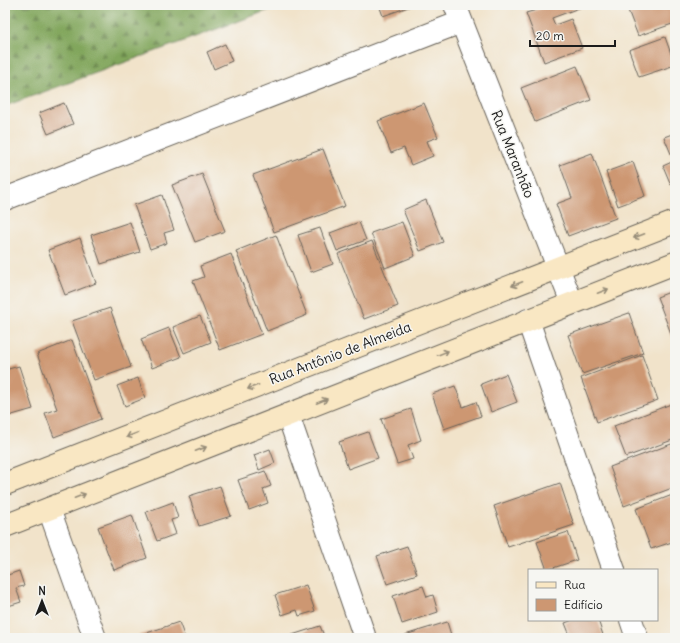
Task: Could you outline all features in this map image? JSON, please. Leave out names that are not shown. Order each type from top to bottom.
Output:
[{"type":"street","points":[[5,199],[458,13]]},
{"type":"street","name":"Rua Maranhão","points":[[458,13],[572,303]]},
{"type":"street","name":"Rua Antônio de Almeida","points":[[5,484],[675,222]]},
{"type":"street","points":[[5,526],[675,263]]},
{"type":"street","points":[[528,320],[614,569]]},
{"type":"street","points":[[288,415],[364,638]]},
{"type":"street","points":[[49,509],[95,638]]},
{"type":"street","points":[[631,621],[637,638]]},
{"type":"green space","points":[[5,5],[283,5],[5,106]]},
{"type":"building","points":[[379,5],[414,5],[383,16]]},
{"type":"building","points":[[542,5],[587,5],[552,18],[555,25],[571,19],[582,48],[544,62],[526,13],[543,8]]},
{"type":"building","points":[[626,5],[675,5],[675,23],[638,36]]},
{"type":"building","points":[[665,37],[675,65],[639,77],[629,50]]},
{"type":"building","points":[[225,44],[232,61],[214,69],[207,52]]},
{"type":"building","points":[[577,66],[591,100],[535,122],[521,88]]},
{"type":"building","points":[[64,103],[73,124],[48,134],[39,113]]},
{"type":"building","points":[[424,103],[438,137],[427,141],[433,156],[411,165],[404,148],[391,153],[378,121]]},
{"type":"building","points":[[675,133],[675,183],[671,185],[663,166],[674,161],[664,137]]},
{"type":"building","points":[[323,149],[345,206],[274,232],[253,175]]},
{"type":"building","points":[[592,153],[616,218],[568,236],[556,204],[572,198],[560,165]]},
{"type":"building","points":[[633,162],[645,196],[618,206],[606,172]]},
{"type":"building","points":[[202,174],[225,231],[195,242],[172,185]]},
{"type":"building","points":[[162,195],[174,230],[164,233],[167,243],[150,249],[134,205]]},
{"type":"building","points":[[426,200],[443,242],[420,251],[403,210]]},
{"type":"building","points":[[130,222],[140,252],[101,264],[91,235]]},
{"type":"building","points":[[359,222],[366,240],[337,251],[330,233]]},
{"type":"building","points":[[402,222],[415,256],[385,268],[371,233]]},
{"type":"building","points":[[320,228],[333,264],[311,272],[298,235]]},
{"type":"building","points":[[276,235],[307,315],[267,331],[236,251]]},
{"type":"building","points":[[80,238],[96,283],[65,295],[48,250]]},
{"type":"building","points":[[372,241],[398,306],[364,319],[338,254]]},
{"type":"building","points":[[231,254],[262,334],[220,350],[193,281],[204,277],[200,266]]},
{"type":"building","points":[[675,290],[675,344],[657,297]]},
{"type":"building","points":[[110,308],[131,367],[94,380],[72,321]]},
{"type":"building","points":[[629,313],[643,353],[582,374],[568,335]]},
{"type":"building","points":[[200,316],[211,342],[184,353],[173,327]]},
{"type":"building","points":[[169,328],[181,357],[152,368],[141,339]]},
{"type":"building","points":[[72,340],[101,419],[54,437],[45,413],[57,409],[37,354]]},
{"type":"building","points":[[642,355],[658,400],[597,422],[581,378]]},
{"type":"building","points":[[19,366],[33,409],[5,417],[5,370]]},
{"type":"building","points":[[506,374],[517,402],[491,412],[481,384]]},
{"type":"building","points":[[138,378],[145,398],[125,406],[117,386]]},
{"type":"building","points":[[455,386],[463,407],[476,402],[481,416],[444,429],[432,394]]},
{"type":"building","points":[[671,404],[675,414],[675,439],[626,457],[614,426]]},
{"type":"building","points":[[411,409],[421,440],[408,445],[413,459],[397,464],[381,419]]},
{"type":"building","points":[[368,432],[378,458],[348,469],[339,442]]},
{"type":"building","points":[[674,443],[675,487],[624,506],[610,467]]},
{"type":"building","points":[[270,449],[275,463],[259,470],[254,455]]},
{"type":"building","points":[[265,471],[271,486],[263,489],[268,503],[249,510],[238,480]]},
{"type":"building","points":[[560,483],[574,525],[508,547],[494,506]]},
{"type":"building","points":[[220,486],[231,516],[199,526],[189,496]]},
{"type":"building","points":[[675,494],[675,541],[651,549],[636,509]]},
{"type":"building","points":[[173,502],[178,518],[171,520],[176,534],[157,541],[146,512]]},
{"type":"building","points":[[132,515],[147,558],[114,570],[98,527]]},
{"type":"building","points":[[568,532],[577,560],[547,569],[537,542]]},
{"type":"building","points":[[407,546],[417,574],[387,584],[377,556]]},
{"type":"building","points":[[19,571],[24,586],[16,588],[21,602],[5,607],[5,576]]},
{"type":"building","points":[[306,585],[315,611],[299,616],[297,610],[282,615],[275,595]]},
{"type":"building","points":[[423,586],[427,597],[433,595],[438,612],[402,624],[393,596]]},
{"type":"building","points":[[570,621],[598,621],[604,638],[571,638],[565,623]]},
{"type":"building","points":[[179,622],[185,638],[135,638],[135,637]]},
{"type":"building","points":[[447,622],[452,638],[406,638],[405,635]]},
{"type":"building","points":[[320,626],[325,638],[290,638],[289,636]]}]
